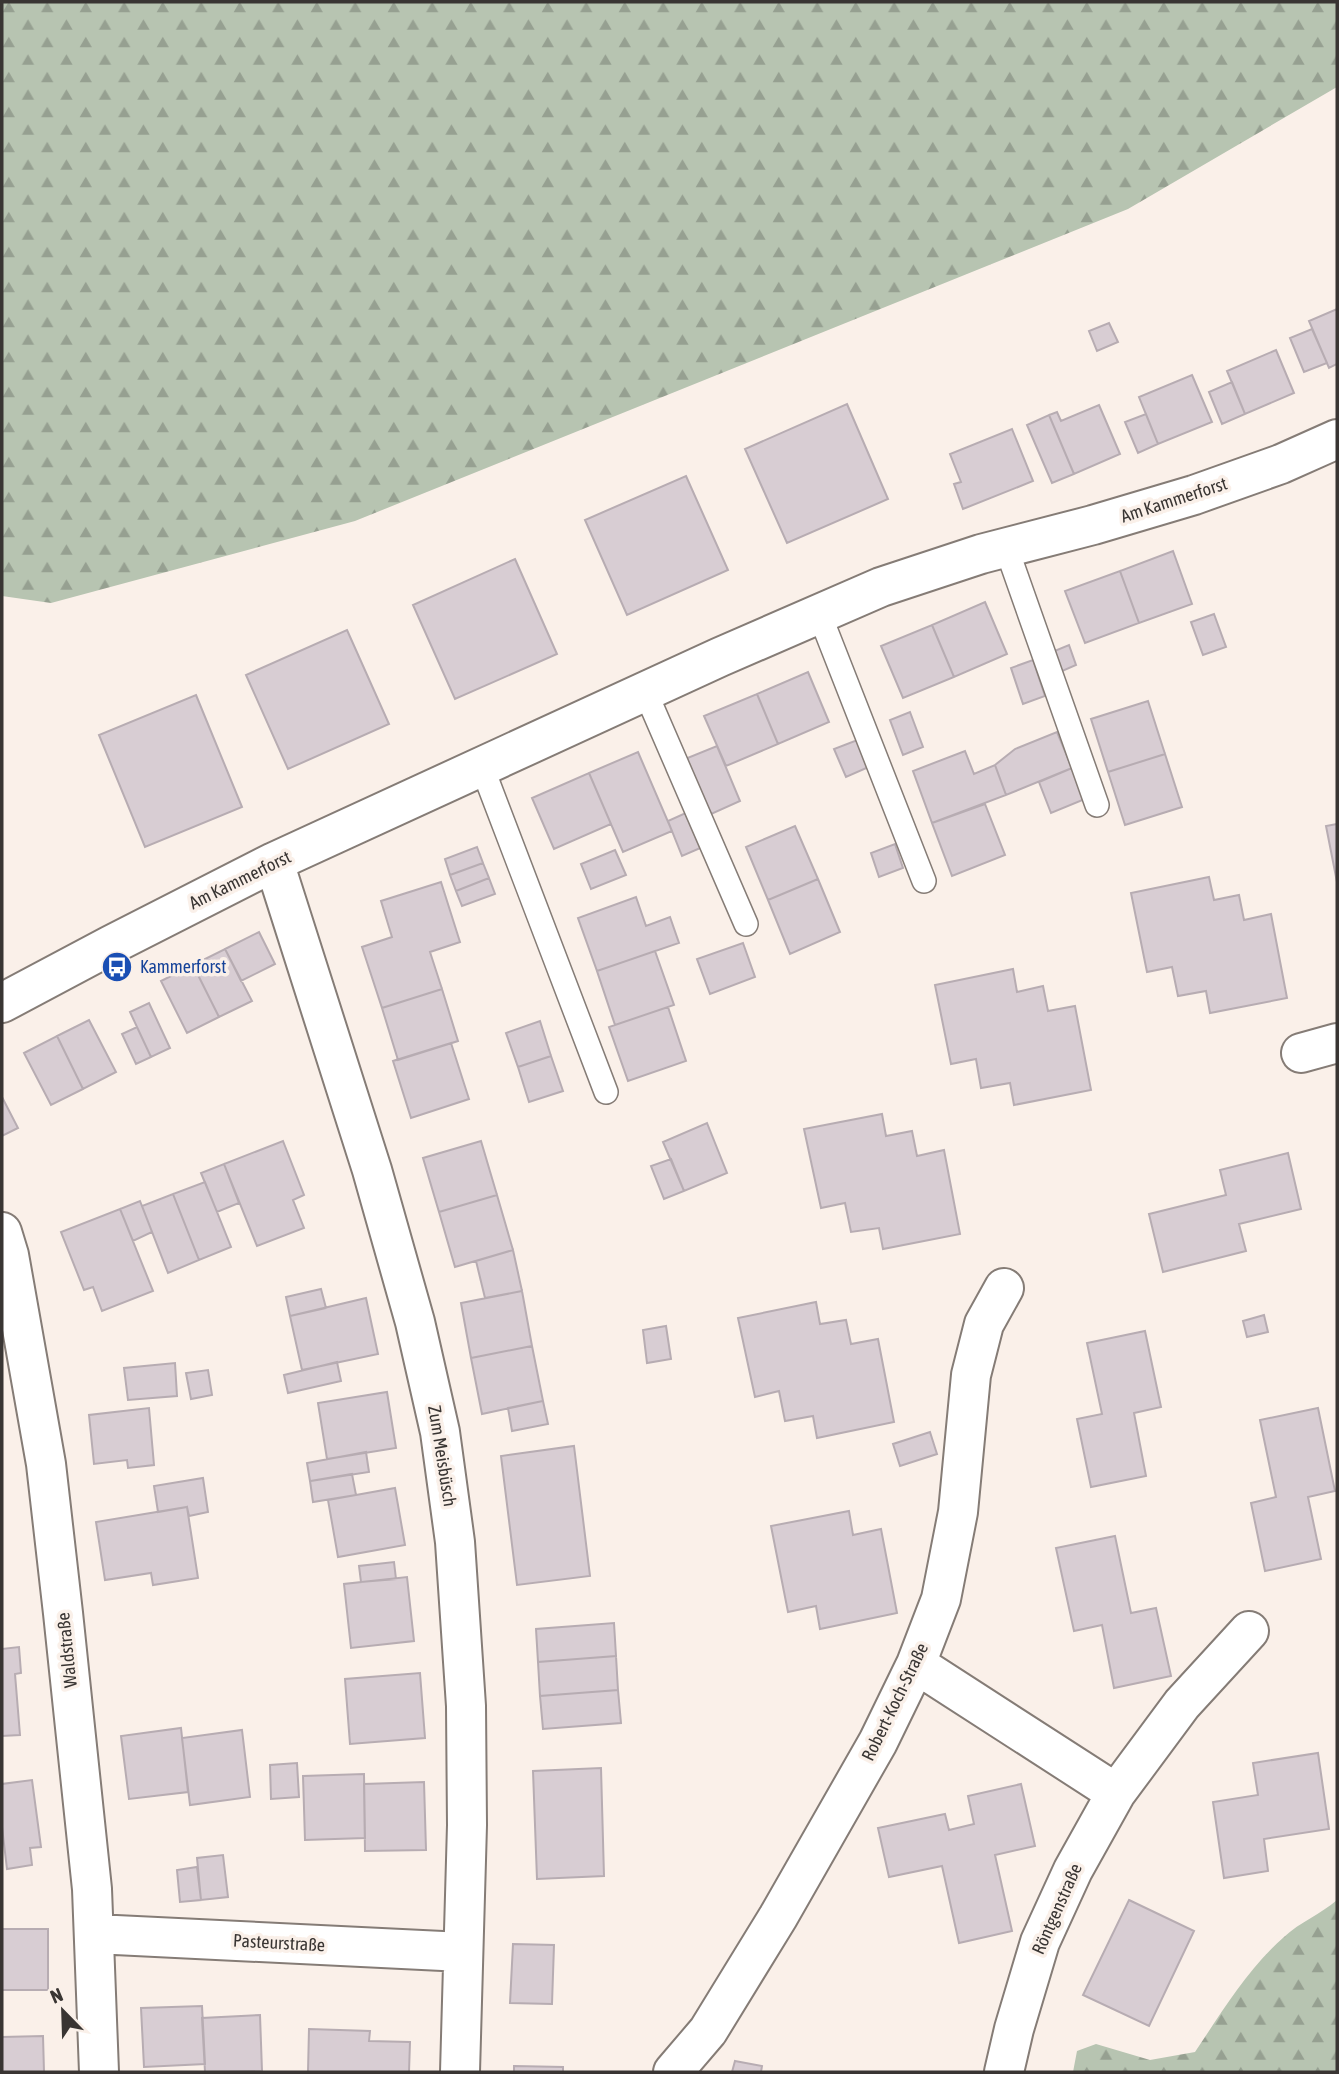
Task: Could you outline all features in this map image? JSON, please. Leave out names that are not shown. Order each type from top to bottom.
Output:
[{"type":"street","name":"Am Kammerforst","points":[[2,1003],[274,862],[819,613],[881,587],[981,554],[1194,495],[1281,464],[1337,439]]},
{"type":"street","name":"Zum Meisbüsch","points":[[274,862],[372,1170],[415,1322],[440,1432],[455,1542],[466,1706],[467,1825],[460,2072]]},
{"type":"street","name":"Waldstraße","points":[[2,1232],[12,1268],[46,1464],[65,1627],[92,1889],[99,2072]]},
{"type":"street","name":"Robert-Koch-Straße","points":[[673,2072],[708,2031],[779,1917],[878,1742],[916,1664],[941,1598],[958,1512],[974,1362],[984,1324],[1004,1288]]},
{"type":"street","name":"Röntgenstraße","points":[[1004,2072],[1040,1942],[1073,1870],[1116,1793],[1182,1704],[1249,1631]]},
{"type":"street","points":[[916,1664],[1116,1793]]},
{"type":"street","name":"Pasteurstraße","points":[[95,1934],[463,1952]]},
{"type":"lane","points":[[1006,547],[1097,804]]},
{"type":"lane","points":[[819,613],[924,881]]},
{"type":"lane","points":[[645,691],[746,924]]},
{"type":"lane","points":[[482,767],[606,1092]]},
{"type":"green space","points":[[2,2],[1337,2],[1337,87],[1128,209],[355,521],[51,603],[2,596]]},
{"type":"green space","points":[[1337,1900],[1337,2072],[1073,2072],[1077,2051],[1096,2044],[1150,2060],[1195,2052],[1236,1992],[1271,1949],[1290,1932]]},
{"type":"building","points":[[1337,309],[1337,364],[1329,368],[1309,321]]},
{"type":"building","points":[[1109,323],[1118,342],[1097,351],[1089,331]]},
{"type":"building","points":[[1312,329],[1327,363],[1304,372],[1290,338]]},
{"type":"building","points":[[1276,350],[1294,393],[1245,414],[1227,371]]},
{"type":"building","points":[[1192,375],[1212,422],[1158,444],[1139,397]]},
{"type":"building","points":[[1232,382],[1245,414],[1222,424],[1209,392]]},
{"type":"building","points":[[847,404],[888,499],[787,543],[745,449]]},
{"type":"building","points":[[1099,405],[1120,454],[1074,474],[1049,415],[1057,412],[1061,421]]},
{"type":"building","points":[[1146,414],[1158,444],[1138,453],[1125,422]]},
{"type":"building","points":[[1049,415],[1074,474],[1052,483],[1027,425]]},
{"type":"building","points":[[1012,429],[1033,481],[963,509],[954,484],[961,482],[950,454]]},
{"type":"building","points":[[686,476],[728,570],[627,615],[585,520]]},
{"type":"building","points":[[1173,551],[1192,604],[1139,623],[1120,571]]},
{"type":"building","points":[[515,559],[557,654],[455,699],[413,605]]},
{"type":"building","points":[[1120,571],[1139,623],[1085,643],[1065,591]]},
{"type":"building","points":[[985,602],[1007,654],[954,677],[932,625]]},
{"type":"building","points":[[1214,614],[1226,647],[1203,655],[1191,622]]},
{"type":"building","points":[[932,625],[954,677],[903,698],[881,646]]},
{"type":"building","points":[[347,630],[389,724],[288,769],[246,675]]},
{"type":"building","points":[[1069,645],[1076,665],[1060,672],[1052,652]]},
{"type":"building","points":[[1033,660],[1045,696],[1023,704],[1011,668]]},
{"type":"building","points":[[808,672],[829,722],[778,744],[757,694]]},
{"type":"building","points":[[757,694],[778,744],[726,766],[704,716]]},
{"type":"building","points":[[196,695],[242,807],[145,847],[99,735]]},
{"type":"building","points":[[1148,701],[1165,754],[1108,772],[1091,719]]},
{"type":"building","points":[[910,712],[923,747],[903,755],[890,720]]},
{"type":"building","points":[[1057,732],[1072,768],[1006,795],[995,765],[1015,749]]},
{"type":"building","points":[[860,739],[871,766],[846,777],[834,749]]},
{"type":"building","points":[[717,746],[740,801],[709,815],[685,759]]},
{"type":"building","points":[[965,751],[974,774],[995,765],[1006,795],[932,823],[913,771]]},
{"type":"building","points":[[638,752],[672,831],[623,852],[589,773]]},
{"type":"building","points":[[1165,754],[1182,807],[1125,825],[1108,772]]},
{"type":"building","points":[[1072,768],[1085,799],[1051,813],[1039,782]]},
{"type":"building","points":[[589,773],[611,824],[554,849],[532,798]]},
{"type":"building","points":[[985,804],[1005,855],[952,876],[932,823]]},
{"type":"building","points":[[690,811],[705,846],[682,856],[668,821]]},
{"type":"building","points":[[1337,824],[1337,882],[1326,826]]},
{"type":"building","points":[[795,826],[818,879],[768,900],[746,847]]},
{"type":"building","points":[[895,844],[903,868],[879,877],[871,853]]},
{"type":"building","points":[[477,847],[483,863],[450,875],[445,859]]},
{"type":"building","points":[[615,850],[626,875],[591,889],[581,864]]},
{"type":"building","points":[[483,863],[489,878],[456,891],[450,875]]},
{"type":"building","points":[[1209,877],[1214,900],[1239,895],[1244,920],[1271,914],[1287,998],[1210,1013],[1206,991],[1178,996],[1172,967],[1147,972],[1131,893]]},
{"type":"building","points":[[489,878],[495,894],[462,906],[456,891]]},
{"type":"building","points":[[818,879],[840,932],[790,954],[768,900]]},
{"type":"building","points":[[441,882],[460,942],[430,952],[442,989],[382,1008],[362,947],[392,937],[381,901]]},
{"type":"building","points":[[636,897],[646,926],[670,917],[679,943],[597,971],[578,918]]},
{"type":"building","points":[[259,932],[275,964],[241,981],[225,949]]},
{"type":"building","points":[[743,943],[755,977],[710,994],[697,959]]},
{"type":"building","points":[[225,949],[252,1001],[219,1017],[193,965]]},
{"type":"building","points":[[655,951],[674,1005],[615,1025],[597,971]]},
{"type":"building","points":[[193,965],[219,1017],[187,1033],[161,981]]},
{"type":"building","points":[[1013,969],[1017,992],[1043,986],[1048,1011],[1075,1006],[1091,1090],[1014,1105],[1010,1083],[981,1088],[976,1059],[951,1064],[935,985]]},
{"type":"building","points":[[442,989],[458,1041],[398,1060],[382,1008]]},
{"type":"building","points":[[149,1003],[170,1048],[151,1057],[130,1012]]},
{"type":"building","points":[[668,1007],[686,1061],[628,1081],[609,1027]]},
{"type":"building","points":[[89,1020],[116,1072],[83,1089],[57,1036]]},
{"type":"building","points":[[540,1021],[551,1056],[518,1067],[506,1033]]},
{"type":"building","points":[[137,1027],[151,1057],[136,1064],[122,1034]]},
{"type":"building","points":[[57,1036],[83,1089],[51,1105],[24,1053]]},
{"type":"building","points":[[451,1043],[469,1099],[411,1118],[393,1061]]},
{"type":"building","points":[[551,1056],[563,1091],[529,1102],[518,1067]]},
{"type":"building","points":[[2,1097],[18,1128],[2,1136]]},
{"type":"building","points":[[882,1114],[886,1136],[912,1131],[917,1156],[944,1150],[960,1234],[883,1249],[879,1228],[851,1232],[845,1203],[821,1208],[804,1129]]},
{"type":"building","points":[[707,1123],[727,1173],[684,1191],[663,1142]]},
{"type":"building","points":[[283,1141],[304,1195],[293,1200],[304,1228],[257,1246],[224,1164]]},
{"type":"building","points":[[481,1141],[497,1195],[439,1212],[423,1158]]},
{"type":"building","points":[[1288,1153],[1301,1209],[1239,1224],[1246,1251],[1163,1272],[1149,1214],[1226,1195],[1220,1170]]},
{"type":"building","points":[[671,1159],[684,1191],[664,1199],[651,1166]]},
{"type":"building","points":[[224,1164],[239,1203],[217,1212],[201,1173]]},
{"type":"building","points":[[205,1182],[231,1247],[199,1260],[173,1194]]},
{"type":"building","points":[[173,1194],[199,1260],[168,1273],[142,1206]]},
{"type":"building","points":[[497,1195],[513,1250],[455,1267],[439,1212]]},
{"type":"building","points":[[140,1201],[152,1232],[133,1241],[120,1209]]},
{"type":"building","points":[[120,1209],[153,1291],[102,1311],[93,1287],[84,1290],[61,1232]]},
{"type":"building","points":[[513,1250],[522,1291],[485,1298],[476,1261]]},
{"type":"building","points":[[321,1289],[326,1308],[290,1316],[286,1297]]},
{"type":"building","points":[[522,1291],[532,1346],[471,1358],[461,1303]]},
{"type":"building","points":[[366,1298],[378,1354],[302,1370],[290,1316]]},
{"type":"building","points":[[816,1302],[820,1324],[846,1320],[851,1344],[878,1339],[894,1422],[817,1438],[813,1416],[785,1421],[779,1391],[755,1397],[738,1318]]},
{"type":"building","points":[[1264,1315],[1268,1332],[1247,1337],[1243,1321]]},
{"type":"building","points":[[666,1326],[671,1359],[647,1363],[643,1330]]},
{"type":"building","points":[[1145,1331],[1161,1407],[1134,1413],[1146,1476],[1091,1487],[1077,1419],[1102,1414],[1087,1343]]},
{"type":"building","points":[[532,1346],[543,1401],[482,1414],[471,1358]]},
{"type":"building","points":[[337,1362],[341,1381],[288,1393],[284,1375]]},
{"type":"building","points":[[175,1363],[177,1396],[128,1400],[124,1368]]},
{"type":"building","points":[[208,1370],[212,1395],[191,1399],[186,1373]]},
{"type":"building","points":[[387,1392],[396,1448],[327,1459],[318,1403]]},
{"type":"building","points":[[543,1401],[548,1424],[512,1431],[508,1408]]},
{"type":"building","points":[[149,1408],[154,1465],[128,1468],[127,1460],[94,1464],[89,1415]]},
{"type":"building","points":[[1318,1408],[1335,1491],[1308,1497],[1321,1559],[1265,1571],[1251,1503],[1276,1497],[1260,1420]]},
{"type":"building","points":[[930,1432],[937,1454],[900,1466],[893,1444]]},
{"type":"building","points":[[574,1446],[590,1576],[517,1585],[501,1456]]},
{"type":"building","points":[[366,1452],[369,1472],[310,1481],[307,1463]]},
{"type":"building","points":[[352,1474],[356,1495],[313,1502],[310,1481]]},
{"type":"building","points":[[203,1478],[208,1512],[189,1516],[187,1507],[158,1512],[154,1486]]},
{"type":"building","points":[[395,1488],[405,1545],[338,1557],[328,1500]]},
{"type":"building","points":[[187,1507],[198,1578],[153,1585],[151,1573],[105,1580],[96,1522]]},
{"type":"building","points":[[849,1511],[853,1535],[881,1529],[897,1613],[820,1629],[816,1606],[788,1612],[771,1526]]},
{"type":"building","points":[[1115,1536],[1131,1613],[1156,1608],[1171,1676],[1114,1688],[1102,1625],[1074,1631],[1056,1548]]},
{"type":"building","points":[[394,1562],[396,1579],[361,1582],[359,1566]]},
{"type":"building","points":[[407,1577],[414,1641],[351,1648],[344,1584]]},
{"type":"building","points":[[614,1623],[616,1656],[538,1662],[536,1629]]},
{"type":"building","points":[[19,1647],[21,1673],[15,1674],[20,1735],[2,1736],[2,1649]]},
{"type":"building","points":[[616,1656],[618,1690],[540,1696],[538,1662]]},
{"type":"building","points":[[420,1673],[425,1738],[350,1744],[345,1679]]},
{"type":"building","points":[[618,1690],[621,1723],[543,1729],[540,1696]]},
{"type":"building","points":[[181,1728],[188,1792],[129,1799],[121,1736]]},
{"type":"building","points":[[242,1730],[250,1797],[190,1805],[182,1738]]},
{"type":"building","points":[[1318,1753],[1329,1829],[1264,1839],[1268,1871],[1224,1878],[1213,1802],[1258,1795],[1253,1763]]},
{"type":"building","points":[[297,1763],[299,1797],[271,1799],[270,1765]]},
{"type":"building","points":[[601,1768],[604,1876],[537,1879],[533,1771]]},
{"type":"building","points":[[364,1774],[365,1838],[305,1840],[303,1776]]},
{"type":"building","points":[[32,1780],[41,1847],[30,1848],[32,1865],[7,1869],[2,1827],[2,1784]]},
{"type":"building","points":[[424,1782],[426,1850],[365,1851],[364,1784]]},
{"type":"building","points":[[1021,1784],[1035,1846],[995,1855],[1012,1931],[959,1943],[942,1866],[889,1877],[878,1828],[945,1814],[949,1830],[974,1824],[968,1796]]},
{"type":"building","points":[[223,1855],[228,1897],[201,1900],[197,1858]]},
{"type":"building","points":[[197,1867],[201,1900],[180,1902],[177,1870]]},
{"type":"building","points":[[1129,1900],[1194,1931],[1149,2026],[1083,1995]]},
{"type":"building","points":[[2,1929],[48,1929],[48,1990],[2,1990]]},
{"type":"building","points":[[513,1944],[554,1945],[552,2004],[510,2003]]},
{"type":"building","points":[[202,2006],[205,2064],[144,2067],[141,2008]]},
{"type":"building","points":[[260,2015],[262,2071],[205,2072],[202,2018]]},
{"type":"building","points":[[309,2029],[370,2031],[369,2041],[410,2042],[409,2072],[308,2072]]},
{"type":"building","points":[[43,2036],[44,2072],[2,2072],[2,2037]]},
{"type":"building","points":[[735,2061],[762,2066],[761,2072],[732,2072]]},
{"type":"building","points":[[514,2066],[563,2067],[563,2072],[514,2072]]},
{"type":"place","name":"Kammerforst","points":[[117,967]]}]
